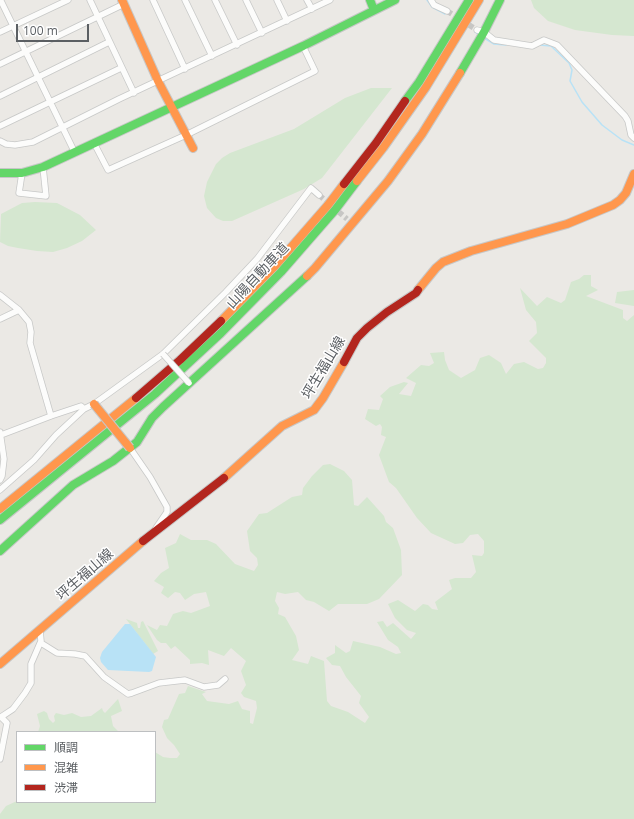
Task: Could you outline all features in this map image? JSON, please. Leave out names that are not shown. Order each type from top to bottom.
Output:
[{"type":"main road","points":[[370,0],[374,10]]},
{"type":"main road","points":[[0,172],[7,174],[22,173],[43,167],[303,46],[395,0]]},
{"type":"main road","name":"山陽自動車道","points":[[0,509],[114,417],[175,365],[215,328],[274,267],[328,205],[376,143],[419,82],[469,0]]},
{"type":"main road","name":"山陽自動車道","points":[[0,520],[155,394],[221,333],[281,272],[335,210],[384,148],[426,87],[479,0]]},
{"type":"main road","points":[[0,551],[74,485],[137,442],[152,418],[163,407],[315,268],[350,221],[388,181],[422,134],[500,0]]},
{"type":"main road","points":[[123,2],[158,81],[193,148]]},
{"type":"main road","name":"坪生福山線","points":[[2,660],[40,630],[155,531],[218,482],[282,426],[314,410],[323,398],[357,338],[382,316],[416,293],[436,268],[443,262],[471,251],[554,228],[608,207],[620,200],[626,193],[634,174]]},
{"type":"main road","points":[[94,404],[130,448]]},
{"type":"street","points":[[0,32],[68,0]]},
{"type":"street","points":[[90,0],[134,93]]},
{"type":"street","points":[[153,0],[185,68]]},
{"type":"street","points":[[185,0],[212,56]]},
{"type":"street","points":[[215,0],[236,45]]},
{"type":"street","points":[[246,0],[262,33]]},
{"type":"street","points":[[277,0],[287,21]]},
{"type":"street","points":[[307,0],[312,9]]},
{"type":"street","points":[[0,141],[6,144],[16,145],[33,142],[330,0]]},
{"type":"street","points":[[431,0],[434,4],[448,11]]},
{"type":"street","points":[[2,1],[75,153]]},
{"type":"street","points":[[0,64],[97,17],[123,2]]},
{"type":"street","points":[[481,34],[494,40],[532,46],[544,40],[557,45],[624,116],[628,121],[631,135],[634,138]]},
{"type":"street","points":[[0,96],[109,42]]},
{"type":"street","points":[[94,143],[108,170],[186,135],[315,71],[303,46]]},
{"type":"street","points":[[0,126],[121,68]]},
{"type":"street","points":[[22,173],[19,193],[46,196],[43,167]]},
{"type":"street","points":[[0,490],[34,460],[56,435],[84,409],[94,404],[163,354],[257,259],[311,188],[319,195]]},
{"type":"street","points":[[0,295],[19,310],[29,322],[31,332],[30,343],[52,416]]},
{"type":"street","points":[[0,319],[19,310]]},
{"type":"street","points":[[163,354],[189,383]]},
{"type":"street","points":[[5,486],[0,480],[2,476],[4,459],[0,433],[81,406],[84,409]]},
{"type":"street","points":[[130,448],[150,477],[167,507],[167,512],[155,531]]},
{"type":"street","points":[[0,759],[7,723],[1,716],[13,709],[25,694],[30,683],[31,664],[41,641],[40,630]]},
{"type":"street","points":[[41,641],[41,643],[56,653],[85,656],[104,677],[123,692],[128,694],[159,683],[185,680],[204,687],[218,685],[225,679]]},
{"type":"green space","points":[[531,0],[634,0],[634,36],[612,35],[575,30],[548,21],[534,8]]},
{"type":"green space","points":[[371,88],[392,88],[322,178],[304,189],[232,221],[223,221],[216,218],[207,208],[204,196],[207,182],[216,164],[222,158],[230,153],[294,129],[345,98]]},
{"type":"green space","points":[[22,203],[57,203],[80,215],[96,230],[82,241],[67,248],[53,252],[18,248],[8,246],[0,242],[1,214]]},
{"type":"green space","points":[[584,275],[591,275],[591,286],[598,290],[586,296],[623,310],[623,318],[627,321],[634,315],[634,819],[0,819],[0,814],[6,806],[16,801],[16,803],[156,803],[156,753],[163,757],[170,758],[177,758],[180,754],[167,738],[162,727],[164,720],[168,719],[179,694],[185,693],[188,686],[206,692],[202,694],[207,701],[229,704],[238,701],[242,709],[250,711],[250,723],[253,724],[257,708],[256,701],[244,697],[241,693],[246,685],[241,671],[246,661],[231,648],[224,656],[208,650],[209,665],[202,663],[190,664],[190,660],[175,646],[171,649],[166,643],[161,643],[157,640],[147,625],[157,630],[160,625],[167,626],[173,614],[183,611],[191,613],[210,606],[206,592],[194,594],[185,600],[180,593],[175,592],[168,598],[161,593],[164,587],[154,581],[161,573],[169,568],[165,548],[176,543],[180,534],[191,540],[207,540],[216,544],[235,564],[254,571],[258,565],[257,558],[250,551],[247,531],[259,514],[267,513],[292,497],[302,495],[303,488],[323,465],[330,464],[344,471],[352,480],[354,505],[358,506],[367,497],[384,516],[386,522],[393,528],[401,550],[402,575],[379,599],[367,604],[338,604],[329,611],[314,602],[306,600],[298,592],[285,594],[277,592],[275,601],[279,608],[278,614],[285,617],[296,636],[299,650],[292,660],[308,664],[311,656],[324,661],[327,701],[331,706],[348,712],[365,723],[369,717],[359,703],[361,696],[346,677],[340,666],[332,665],[326,658],[335,653],[335,645],[346,653],[350,651],[353,641],[380,647],[396,654],[401,653],[398,647],[388,640],[377,622],[383,621],[387,627],[393,623],[411,639],[416,633],[407,630],[395,618],[388,604],[398,600],[415,611],[423,604],[428,605],[432,609],[438,610],[435,602],[452,589],[449,580],[455,578],[471,578],[476,572],[472,555],[482,556],[484,553],[484,541],[478,534],[470,535],[463,543],[455,544],[431,533],[417,518],[396,488],[389,482],[379,455],[386,437],[381,435],[382,427],[380,424],[376,426],[365,419],[368,409],[379,410],[383,399],[380,396],[390,387],[404,382],[408,383],[399,394],[411,396],[416,383],[406,378],[421,365],[429,366],[434,363],[430,353],[444,352],[449,370],[461,378],[475,370],[480,358],[489,355],[501,363],[506,374],[514,364],[524,362],[538,369],[543,368],[546,363],[546,358],[529,341],[537,333],[536,322],[526,310],[520,288],[537,306],[547,297],[561,303],[565,300],[571,282]]},
{"type":"green space","points":[[634,290],[634,306],[615,303],[617,292]]},
{"type":"green space","points":[[126,619],[137,623],[138,628],[140,628],[141,622],[143,621],[158,651],[153,654]]},
{"type":"green space","points":[[118,699],[122,711],[111,716],[113,726],[118,731],[38,731],[40,726],[37,714],[44,711],[53,723],[55,721],[54,716],[56,713],[64,715],[72,713],[81,717],[91,716],[102,708],[105,713]]},
{"type":"water","points":[[125,624],[130,624],[156,657],[152,671],[108,670],[101,662],[100,658],[102,652]]},
{"type":"waterway","points":[[427,0],[432,7],[445,14]]},
{"type":"waterway","points":[[475,32],[479,35]]},
{"type":"waterway","points":[[484,38],[494,44],[506,45]]},
{"type":"waterway","points":[[539,45],[551,46],[569,63],[572,70],[570,81],[582,102],[602,125],[622,140],[634,145]]},
{"type":"tunnel","points":[[447,11],[477,30]]},
{"type":"tunnel","points":[[319,195],[347,219]]},
{"type":"traffic: fast","points":[[370,0],[374,10]]},
{"type":"traffic: fast","points":[[0,173],[22,173],[43,167],[303,46],[395,0]]},
{"type":"traffic: fast","points":[[405,101],[419,82],[469,0]]},
{"type":"traffic: fast","points":[[460,73],[484,32],[500,0]]},
{"type":"traffic: fast","points":[[0,520],[155,394],[221,333],[281,272],[335,210],[357,181]]},
{"type":"traffic: fast","points":[[0,551],[73,485],[113,461],[137,442],[152,418],[163,407],[307,276]]},
{"type":"traffic: slow","points":[[122,0],[158,81],[193,148]]},
{"type":"traffic: slow","points":[[357,181],[383,148],[426,87],[479,0]]},
{"type":"traffic: slow","points":[[307,276],[388,181],[422,134],[460,73]]},
{"type":"traffic: slow","points":[[418,290],[436,268],[443,262],[471,251],[567,224],[613,205],[626,193],[634,174]]},
{"type":"traffic: slow","points":[[221,321],[274,267],[328,205],[344,184]]},
{"type":"traffic: slow","points":[[224,478],[282,426],[314,410],[323,398],[344,362]]},
{"type":"traffic: slow","points":[[0,509],[136,398]]},
{"type":"traffic: slow","points":[[94,404],[130,448]]},
{"type":"traffic: slow","points":[[0,664],[143,541]]},
{"type":"traffic: jam","points":[[344,184],[376,143],[405,101]]},
{"type":"traffic: jam","points":[[344,362],[357,338],[367,328],[387,312],[416,293],[418,290]]},
{"type":"traffic: jam","points":[[136,398],[180,360],[221,321]]},
{"type":"traffic: jam","points":[[143,541],[224,478]]}]
